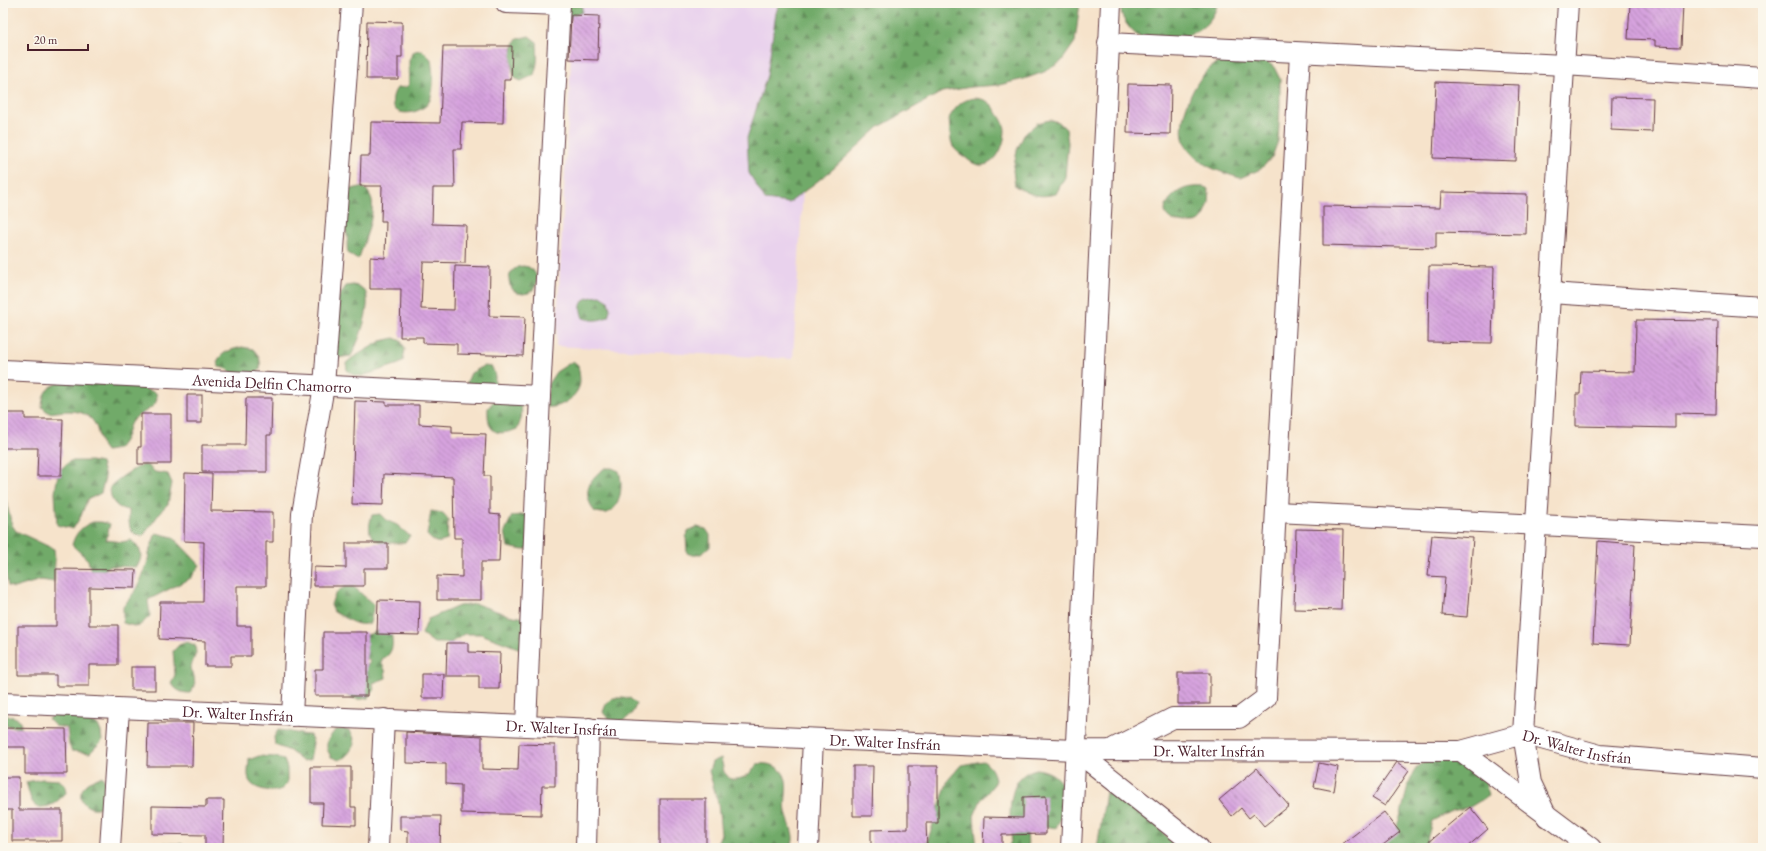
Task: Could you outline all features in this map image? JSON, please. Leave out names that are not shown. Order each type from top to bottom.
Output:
[{"type":"street","points":[[292,716],[302,514],[324,386],[352,3]]},
{"type":"street","points":[[506,3],[560,4],[540,396],[526,725]]},
{"type":"street","points":[[1071,848],[1111,3]]},
{"type":"street","points":[[1547,816],[1530,783],[1523,734],[1568,3]]},
{"type":"street","points":[[1108,44],[1564,65],[1763,78]]},
{"type":"street","points":[[1110,750],[1173,718],[1239,718],[1266,698],[1300,53]]},
{"type":"street","points":[[1550,293],[1763,307]]},
{"type":"street","name":"Avenida Delfin Chamorro","points":[[3,370],[540,396]]},
{"type":"street","points":[[1276,512],[1763,536]]},
{"type":"street","name":"Dr. Walter Insfrán","points":[[3,703],[1075,750],[1461,751],[1523,734],[1600,755],[1763,768]]},
{"type":"street","points":[[110,848],[119,709]]},
{"type":"street","points":[[378,848],[384,719]]},
{"type":"street","points":[[586,848],[589,728]]},
{"type":"street","points":[[808,848],[813,739]]},
{"type":"street","points":[[1075,750],[1199,848]]},
{"type":"street","points":[[1461,751],[1591,848]]},
{"type":"shaded area","points":[[574,3],[814,3],[793,359],[556,346]]},
{"type":"green space","points":[[549,3],[582,3],[582,12],[566,19]]},
{"type":"green space","points":[[779,3],[1080,3],[1075,42],[1061,62],[1044,72],[1024,79],[999,85],[971,87],[942,92],[879,127],[832,170],[789,203],[765,200],[749,173],[747,138],[767,75],[776,13]]},
{"type":"green space","points":[[1121,3],[1218,3],[1210,20],[1198,31],[1190,35],[1173,39],[1148,41],[1140,38],[1129,27],[1122,15]]},
{"type":"green space","points":[[529,36],[537,42],[538,55],[536,67],[534,75],[521,81],[515,78],[511,58],[514,43],[517,39]]},
{"type":"green space","points":[[418,50],[423,51],[431,59],[433,80],[432,95],[425,107],[408,113],[400,112],[394,108],[392,101],[393,97],[397,88],[406,87],[409,84],[409,60],[413,52]]},
{"type":"green space","points":[[1247,57],[1265,60],[1274,67],[1280,79],[1278,141],[1272,157],[1261,169],[1240,178],[1210,167],[1196,158],[1186,146],[1182,127],[1187,104],[1192,93],[1197,83],[1210,68],[1223,61]]},
{"type":"green space","points":[[974,98],[982,99],[991,104],[1002,120],[1005,128],[1002,146],[994,160],[988,164],[981,165],[974,163],[955,149],[951,141],[949,118],[962,102]]},
{"type":"green space","points":[[1050,120],[1059,122],[1066,129],[1068,143],[1065,177],[1056,194],[1039,196],[1026,192],[1015,186],[1013,170],[1017,150],[1024,135],[1037,123]]},
{"type":"green space","points":[[360,187],[368,191],[372,199],[373,206],[371,221],[366,237],[359,258],[356,259],[348,253],[347,234],[343,227],[339,224],[348,190]]},
{"type":"green space","points":[[1186,188],[1207,188],[1209,192],[1209,204],[1206,213],[1200,221],[1195,223],[1183,223],[1172,220],[1168,217],[1165,209],[1174,195]]},
{"type":"green space","points":[[523,266],[529,267],[533,270],[536,274],[536,286],[533,290],[529,293],[523,294],[517,293],[513,290],[510,286],[509,280],[510,274],[513,270],[517,267]]},
{"type":"green space","points":[[353,285],[364,290],[367,296],[364,323],[351,356],[337,358],[334,354],[338,298],[346,286]]},
{"type":"green space","points":[[601,296],[608,301],[610,309],[608,317],[595,320],[583,318],[581,312],[582,303],[591,297]]},
{"type":"green space","points":[[394,338],[401,341],[405,349],[403,361],[399,364],[362,376],[353,375],[347,370],[346,363],[352,358],[381,341]]},
{"type":"green space","points":[[242,347],[253,349],[255,351],[260,360],[260,369],[254,374],[232,373],[228,369],[219,367],[217,362],[221,355]]},
{"type":"green space","points":[[573,361],[578,365],[580,376],[579,387],[573,397],[563,404],[547,407],[548,384],[556,372]]},
{"type":"green space","points":[[484,366],[492,367],[495,375],[495,384],[466,384],[471,373]]},
{"type":"green space","points":[[64,381],[111,383],[134,386],[156,393],[157,398],[156,402],[150,409],[137,416],[132,421],[125,439],[118,449],[106,451],[101,444],[95,424],[86,415],[74,411],[49,413],[42,407],[47,390],[50,387]]},
{"type":"green space","points":[[518,399],[522,414],[517,429],[503,433],[494,430],[489,422],[488,408],[494,401]]},
{"type":"green space","points":[[70,461],[91,461],[101,463],[105,477],[101,493],[87,500],[81,516],[73,529],[57,525],[55,493],[60,470]]},
{"type":"green space","points":[[144,465],[148,466],[155,472],[168,474],[172,483],[168,504],[143,536],[134,534],[129,524],[129,510],[120,508],[114,503],[111,496],[110,487],[126,474]]},
{"type":"green space","points":[[605,468],[612,468],[619,471],[621,482],[620,495],[616,506],[612,510],[607,513],[595,512],[589,499],[588,488],[594,477]]},
{"type":"green space","points":[[3,489],[12,525],[16,531],[54,549],[54,582],[41,580],[14,588],[8,586],[3,567]]},
{"type":"green space","points":[[431,511],[443,513],[448,519],[447,540],[436,542],[427,535]]},
{"type":"green space","points":[[380,514],[386,520],[397,525],[410,536],[405,543],[382,542],[372,537],[370,525],[372,515]]},
{"type":"green space","points":[[528,514],[538,546],[523,550],[508,547],[505,531],[512,516]]},
{"type":"green space","points":[[93,522],[110,524],[106,540],[122,542],[131,540],[134,543],[139,549],[141,555],[137,567],[110,566],[105,569],[102,580],[91,571],[88,560],[72,545],[80,530]]},
{"type":"green space","points":[[697,527],[706,529],[710,535],[710,547],[702,553],[694,555],[687,553],[686,537],[689,530]]},
{"type":"green space","points":[[156,533],[173,537],[200,565],[191,578],[148,600],[150,616],[138,627],[123,623],[123,607],[138,587],[147,564],[150,549]]},
{"type":"green space","points":[[345,587],[354,587],[374,605],[370,623],[360,624],[352,622],[334,612],[331,605],[333,599],[339,590]]},
{"type":"green space","points":[[476,604],[508,615],[525,618],[526,651],[481,634],[465,634],[450,643],[434,643],[422,634],[428,619],[459,606]]},
{"type":"green space","points":[[380,630],[391,632],[392,639],[390,652],[381,662],[385,670],[386,678],[373,683],[374,691],[368,698],[360,699],[351,697],[346,694],[370,662],[365,655],[367,635]]},
{"type":"green space","points":[[187,642],[195,645],[196,653],[190,669],[194,676],[195,686],[190,693],[184,693],[175,688],[171,683],[175,675],[173,651],[179,645]]},
{"type":"green space","points":[[612,698],[630,698],[636,704],[631,715],[622,721],[612,720],[607,717],[603,712],[606,704]]},
{"type":"green space","points":[[61,710],[73,717],[98,725],[101,732],[102,741],[90,753],[72,751],[69,745],[67,728],[55,726],[48,719],[54,713]]},
{"type":"green space","points":[[3,716],[12,716],[20,720],[21,728],[3,725]]},
{"type":"green space","points":[[278,730],[310,735],[313,743],[310,760],[302,761],[290,751],[275,745],[274,737]]},
{"type":"green space","points":[[335,730],[349,730],[353,736],[355,744],[346,757],[339,760],[331,757],[327,749],[327,741]]},
{"type":"green space","points":[[1461,751],[1484,774],[1488,796],[1470,807],[1451,811],[1432,821],[1425,848],[1376,848],[1395,829],[1409,784],[1416,769],[1420,765],[1429,761]]},
{"type":"green space","points":[[259,756],[276,757],[284,760],[287,768],[287,784],[281,790],[264,790],[252,785],[250,782],[248,774],[249,758],[251,759]]},
{"type":"green space","points":[[721,758],[724,772],[730,779],[743,778],[752,771],[757,764],[770,765],[783,772],[786,783],[785,806],[793,835],[790,848],[715,848],[721,834],[718,803],[709,771],[712,762]]},
{"type":"green space","points":[[983,761],[992,770],[995,783],[981,800],[974,816],[977,848],[925,848],[948,780],[961,765]]},
{"type":"green space","points":[[1036,769],[1050,773],[1060,781],[1065,792],[1064,812],[1056,828],[1045,826],[1027,829],[1028,848],[1007,848],[1011,841],[1012,835],[1010,812],[1014,789],[1022,776]]},
{"type":"green space","points":[[102,776],[107,789],[105,802],[100,807],[89,807],[81,798],[81,792],[86,785]]},
{"type":"green space","points":[[42,779],[59,780],[65,785],[66,793],[50,806],[36,807],[31,800],[26,782]]},
{"type":"green space","points":[[1106,792],[1150,818],[1177,848],[1097,848]]},
{"type":"green space","points":[[164,843],[182,844],[187,848],[160,848]]},
{"type":"building","points":[[1630,3],[1683,4],[1681,47],[1655,46],[1655,40],[1628,39]]},
{"type":"building","points":[[571,15],[599,16],[598,60],[569,59]]},
{"type":"building","points":[[367,21],[402,22],[402,57],[398,57],[398,79],[366,79]]},
{"type":"building","points":[[443,46],[512,46],[511,80],[504,80],[503,123],[462,122],[461,149],[454,149],[455,188],[433,188],[432,224],[466,225],[465,263],[423,262],[421,309],[454,310],[455,266],[490,267],[489,316],[525,317],[523,356],[457,354],[457,344],[423,343],[423,337],[400,337],[401,289],[370,289],[370,257],[385,258],[386,221],[381,221],[382,186],[360,186],[361,156],[370,156],[371,122],[440,123]]},
{"type":"building","points":[[1436,82],[1519,85],[1516,161],[1433,158]]},
{"type":"building","points":[[1128,84],[1171,85],[1170,134],[1127,133]]},
{"type":"building","points":[[1612,97],[1653,98],[1652,132],[1611,130]]},
{"type":"building","points":[[1441,192],[1527,194],[1526,234],[1436,232],[1436,248],[1323,245],[1323,206],[1440,208]]},
{"type":"building","points":[[1429,266],[1494,267],[1492,343],[1428,342]]},
{"type":"building","points":[[1636,320],[1718,321],[1716,414],[1675,413],[1675,428],[1576,426],[1576,394],[1580,394],[1581,371],[1635,372]]},
{"type":"building","points":[[187,395],[202,395],[202,423],[187,423]]},
{"type":"building","points":[[246,398],[272,398],[271,435],[267,435],[267,472],[202,472],[202,445],[245,445]]},
{"type":"building","points":[[355,401],[386,402],[386,405],[419,405],[419,424],[452,426],[452,433],[486,434],[484,476],[490,476],[490,514],[500,515],[500,538],[499,562],[481,562],[481,600],[437,600],[437,576],[462,577],[462,538],[454,538],[453,477],[384,474],[383,505],[352,504]]},
{"type":"building","points":[[3,413],[25,413],[25,419],[63,419],[61,476],[37,476],[38,448],[3,448]]},
{"type":"building","points":[[141,414],[171,414],[171,464],[138,464],[138,447],[141,447]]},
{"type":"building","points":[[185,473],[212,474],[211,511],[273,512],[273,542],[266,542],[266,586],[237,586],[237,626],[251,626],[251,656],[231,656],[231,666],[205,666],[205,641],[159,639],[160,602],[203,602],[204,542],[184,541]]},
{"type":"building","points":[[1296,529],[1343,530],[1341,610],[1294,609]]},
{"type":"building","points":[[1432,535],[1473,538],[1467,617],[1442,615],[1445,577],[1428,576]]},
{"type":"building","points":[[1598,541],[1635,544],[1630,645],[1593,643]]},
{"type":"building","points":[[346,543],[388,543],[388,568],[364,568],[364,586],[314,586],[314,567],[346,568]]},
{"type":"building","points":[[56,569],[136,570],[135,588],[89,587],[89,625],[118,625],[118,665],[89,665],[89,686],[56,686],[56,675],[18,675],[18,626],[56,626]]},
{"type":"building","points":[[378,600],[420,601],[419,635],[377,634]]},
{"type":"building","points":[[323,632],[367,632],[367,696],[315,696],[315,669],[323,669]]},
{"type":"building","points":[[447,643],[468,643],[468,652],[500,653],[499,689],[479,689],[479,676],[446,676]]},
{"type":"building","points":[[131,667],[155,667],[155,690],[131,690]]},
{"type":"building","points":[[1178,673],[1210,673],[1210,704],[1178,704]]},
{"type":"building","points":[[422,674],[444,674],[443,698],[422,698]]},
{"type":"building","points":[[148,723],[193,723],[192,766],[147,766]]},
{"type":"building","points":[[3,728],[66,729],[67,774],[25,774],[25,747],[3,747]]},
{"type":"building","points":[[406,732],[482,736],[482,769],[518,770],[519,744],[555,745],[555,786],[542,786],[541,815],[461,813],[461,785],[446,784],[446,764],[406,763]]},
{"type":"building","points":[[1397,762],[1409,771],[1385,806],[1372,798]]},
{"type":"building","points":[[1319,763],[1338,767],[1334,791],[1314,787]]},
{"type":"building","points":[[853,766],[873,766],[872,816],[853,816]]},
{"type":"building","points":[[908,766],[938,766],[938,823],[926,823],[927,848],[871,848],[871,830],[908,829]]},
{"type":"building","points":[[311,767],[351,767],[351,807],[356,807],[356,825],[322,824],[323,803],[311,803]]},
{"type":"building","points":[[1257,768],[1289,806],[1264,826],[1254,814],[1249,818],[1241,808],[1232,816],[1219,800]]},
{"type":"building","points":[[3,777],[19,777],[19,810],[62,810],[62,841],[12,841],[12,810],[3,810]]},
{"type":"building","points":[[1046,796],[1046,834],[1002,835],[1002,848],[983,848],[984,817],[1023,818],[1023,797]]},
{"type":"building","points":[[660,799],[706,799],[706,848],[660,848]]},
{"type":"building","points":[[206,800],[224,800],[223,848],[205,848],[205,835],[152,834],[152,806],[206,807]]},
{"type":"building","points":[[1470,807],[1488,829],[1466,848],[1421,848]]},
{"type":"building","points":[[1384,812],[1400,832],[1379,848],[1337,848]]},
{"type":"building","points":[[400,816],[441,816],[440,848],[408,848],[408,831],[400,830]]}]
